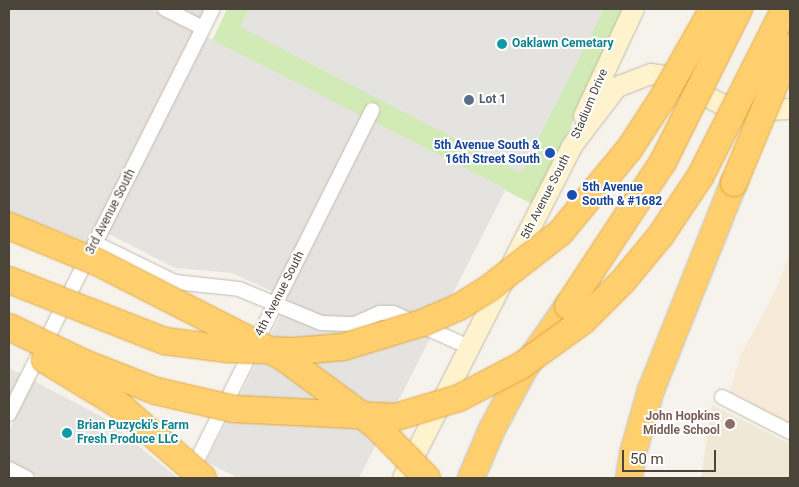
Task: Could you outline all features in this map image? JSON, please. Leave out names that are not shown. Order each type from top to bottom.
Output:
[{"type":"highway","points":[[9,280],[165,341],[227,349],[295,351],[343,347],[422,323],[459,307],[488,289],[560,233],[630,148],[662,99],[713,9]]},
{"type":"highway","points":[[471,478],[492,429],[524,369],[568,306],[662,162],[739,9]]},
{"type":"highway","points":[[9,327],[82,362],[156,391],[234,409],[396,417],[460,398],[522,366],[583,321],[623,281],[661,235],[700,177],[784,9]]},
{"type":"highway","points":[[630,478],[633,453],[651,390],[790,47]]},
{"type":"highway","points":[[9,226],[107,268],[283,357],[375,426],[426,478]]},
{"type":"highway","points":[[9,341],[119,406],[203,478]]},
{"type":"street","points":[[165,9],[203,28]]},
{"type":"street","name":"3rd Avenue South","points":[[9,414],[213,9]]},
{"type":"street","name":"Stadium Drive","points":[[572,146],[596,86],[634,9]]},
{"type":"street","points":[[784,9],[790,13]]},
{"type":"street","name":"5th Avenue South","points":[[403,478],[572,146],[617,87],[651,74],[666,76],[727,107],[743,112],[790,109]]},
{"type":"street","name":"4th Avenue South","points":[[188,478],[372,110]]},
{"type":"street","points":[[95,243],[175,282],[239,289],[276,302],[306,318],[339,326],[354,324],[380,313],[393,313],[469,347]]},
{"type":"street","points":[[722,397],[790,432]]},
{"type":"street","points":[[9,469],[27,478]]},
{"type":"shaded area","points":[[9,9],[151,9],[194,30],[88,242],[9,212]]},
{"type":"shaded area","points":[[180,9],[205,9],[200,19]]},
{"type":"shaded area","name":"Lot 1","points":[[249,9],[604,9],[521,173],[240,27]]},
{"type":"shaded area","points":[[207,37],[506,189],[359,478],[239,478],[206,462],[289,299],[232,273],[175,268],[107,233]]},
{"type":"shaded area","points":[[789,256],[790,424],[729,393],[741,354],[774,294]]},
{"type":"shaded area","points":[[9,368],[21,374],[9,398]]},
{"type":"shaded area","points":[[34,381],[104,418],[178,478],[41,478],[9,462],[9,431]]},
{"type":"shaded area","name":"John Hopkins Middle School","points":[[712,405],[790,444],[790,478],[701,478]]},
{"type":"green space","name":"Lot 1","points":[[227,9],[626,9],[534,205],[374,123],[381,108],[369,101],[361,117],[212,41]]},
{"type":"place","name":"Oaklawn Cemetary","points":[[502,44]]},
{"type":"place","name":"Lot 1","points":[[469,100]]},
{"type":"place","name":"5th Avenue South & 16th Street South","points":[[550,153]]},
{"type":"place","name":"5th Avenue South & #1682","points":[[572,195]]},
{"type":"place","name":"John Hopkins Middle School","points":[[730,424]]},
{"type":"place","name":"Brian Puzycki's Farm Fresh Produce LLC","points":[[67,433]]}]
